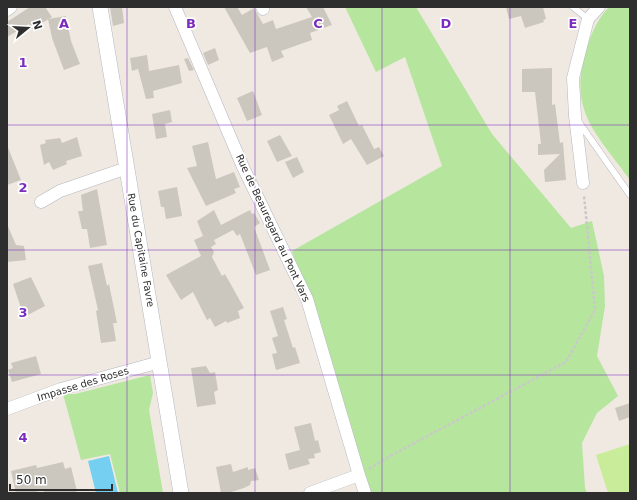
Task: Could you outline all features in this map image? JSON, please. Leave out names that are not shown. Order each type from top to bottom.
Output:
[{"type":"street","points":[[7,10],[11,7]]},
{"type":"street","name":"Rue du Capitaine Favre","points":[[100,7],[181,493]]},
{"type":"street","name":"Rue de Beauregard au Pont Vars","points":[[175,7],[243,167],[307,299],[365,493]]},
{"type":"street","points":[[583,183],[575,116],[573,78],[588,19],[599,7]]},
{"type":"street","points":[[42,202],[60,191],[127,168]]},
{"type":"street","name":"Impasse des Roses","points":[[7,409],[61,389],[160,362]]},
{"type":"street","points":[[310,493],[359,475]]},
{"type":"lane","points":[[573,7],[588,19]]},
{"type":"lane","points":[[575,116],[630,195]]},
{"type":"path","points":[[359,475],[390,456],[566,362],[595,310],[583,183]]},
{"type":"green space","points":[[345,7],[416,7],[492,134],[571,228],[592,221],[604,276],[605,306],[597,356],[618,396],[597,413],[582,443],[585,488],[587,493],[371,493],[292,251],[442,166],[405,57],[376,72]]},
{"type":"green space","points":[[609,7],[630,7],[630,180],[596,135],[588,121],[580,90],[581,71],[588,44],[598,22]]},
{"type":"green space","points":[[150,375],[153,393],[149,410],[163,493],[120,493],[110,454],[81,460],[63,394],[75,394]]},
{"type":"green space","points":[[630,444],[630,493],[608,493],[596,455]]},
{"type":"water","points":[[109,456],[118,493],[96,493],[88,461]]},
{"type":"building","points":[[30,7],[45,7],[52,17],[32,29],[29,24],[7,37],[7,22]]},
{"type":"building","points":[[110,7],[122,7],[124,23],[113,26]]},
{"type":"building","points":[[224,7],[237,7],[242,15],[254,8],[263,24],[273,20],[276,29],[312,17],[306,7],[323,7],[332,25],[310,33],[312,40],[281,51],[284,57],[272,62],[267,47],[250,53]]},
{"type":"building","points":[[506,7],[543,7],[546,19],[543,20],[544,22],[525,28],[521,16],[509,19]]},
{"type":"building","points":[[66,16],[71,41],[80,64],[64,70],[52,38],[48,19]]},
{"type":"building","points":[[215,48],[219,60],[208,65],[203,53]]},
{"type":"building","points":[[147,55],[149,71],[179,65],[182,83],[153,91],[154,98],[146,99],[138,69],[132,71],[130,58]]},
{"type":"building","points":[[188,58],[194,70],[189,71],[184,59]]},
{"type":"building","points":[[552,68],[552,105],[555,104],[560,143],[563,142],[566,180],[545,182],[544,170],[560,154],[538,155],[538,144],[541,144],[535,92],[522,92],[522,69]]},
{"type":"building","points":[[253,91],[262,115],[247,121],[237,98]]},
{"type":"building","points":[[347,101],[359,126],[362,125],[374,149],[379,147],[384,156],[367,165],[351,139],[343,144],[329,115],[339,110],[337,106]]},
{"type":"building","points":[[170,110],[172,122],[165,124],[167,137],[156,139],[152,114]]},
{"type":"building","points":[[280,135],[292,156],[277,162],[267,141]]},
{"type":"building","points":[[77,137],[82,156],[66,161],[67,164],[53,170],[49,162],[44,165],[40,145],[46,143],[45,140],[60,138],[62,143]]},
{"type":"building","points":[[208,142],[216,179],[234,172],[240,187],[234,189],[236,193],[206,206],[187,168],[197,166],[192,146]]},
{"type":"building","points":[[7,145],[21,180],[7,185]]},
{"type":"building","points":[[297,157],[304,172],[293,178],[285,162]]},
{"type":"building","points":[[177,187],[182,216],[166,219],[164,207],[161,207],[158,191]]},
{"type":"building","points":[[97,189],[107,245],[90,248],[87,229],[82,229],[78,211],[83,211],[81,195]]},
{"type":"building","points":[[214,210],[221,225],[250,210],[252,214],[254,213],[260,223],[254,227],[270,270],[256,275],[240,234],[237,236],[233,230],[214,240],[216,244],[211,247],[214,252],[212,257],[222,276],[225,274],[244,308],[238,311],[240,318],[227,323],[226,321],[215,327],[210,318],[207,320],[193,292],[181,300],[166,275],[201,256],[194,240],[203,236],[197,221]]},
{"type":"building","points":[[7,224],[16,245],[24,246],[26,260],[7,262]]},
{"type":"building","points":[[102,263],[107,286],[109,284],[117,323],[113,323],[116,341],[101,343],[96,311],[98,310],[88,266]]},
{"type":"building","points":[[31,277],[45,306],[24,317],[13,284]]},
{"type":"building","points":[[283,307],[287,319],[284,320],[293,348],[295,347],[300,363],[276,370],[272,354],[277,353],[272,338],[278,336],[270,311]]},
{"type":"building","points":[[36,356],[41,374],[12,382],[8,370],[13,368],[11,363]]},
{"type":"building","points":[[206,366],[210,373],[215,372],[218,390],[214,392],[216,404],[197,407],[191,368]]},
{"type":"building","points":[[630,403],[630,417],[619,421],[615,408]]},
{"type":"building","points":[[311,423],[315,441],[318,440],[321,452],[314,454],[315,458],[308,459],[310,464],[289,470],[285,454],[300,450],[294,427]]},
{"type":"building","points":[[63,462],[65,469],[71,467],[77,491],[75,493],[44,493],[44,490],[30,493],[16,493],[11,471],[36,465],[37,468]]},
{"type":"building","points":[[231,464],[233,472],[248,467],[248,470],[255,468],[259,480],[251,481],[250,485],[244,488],[228,493],[221,493],[216,467]]}]
